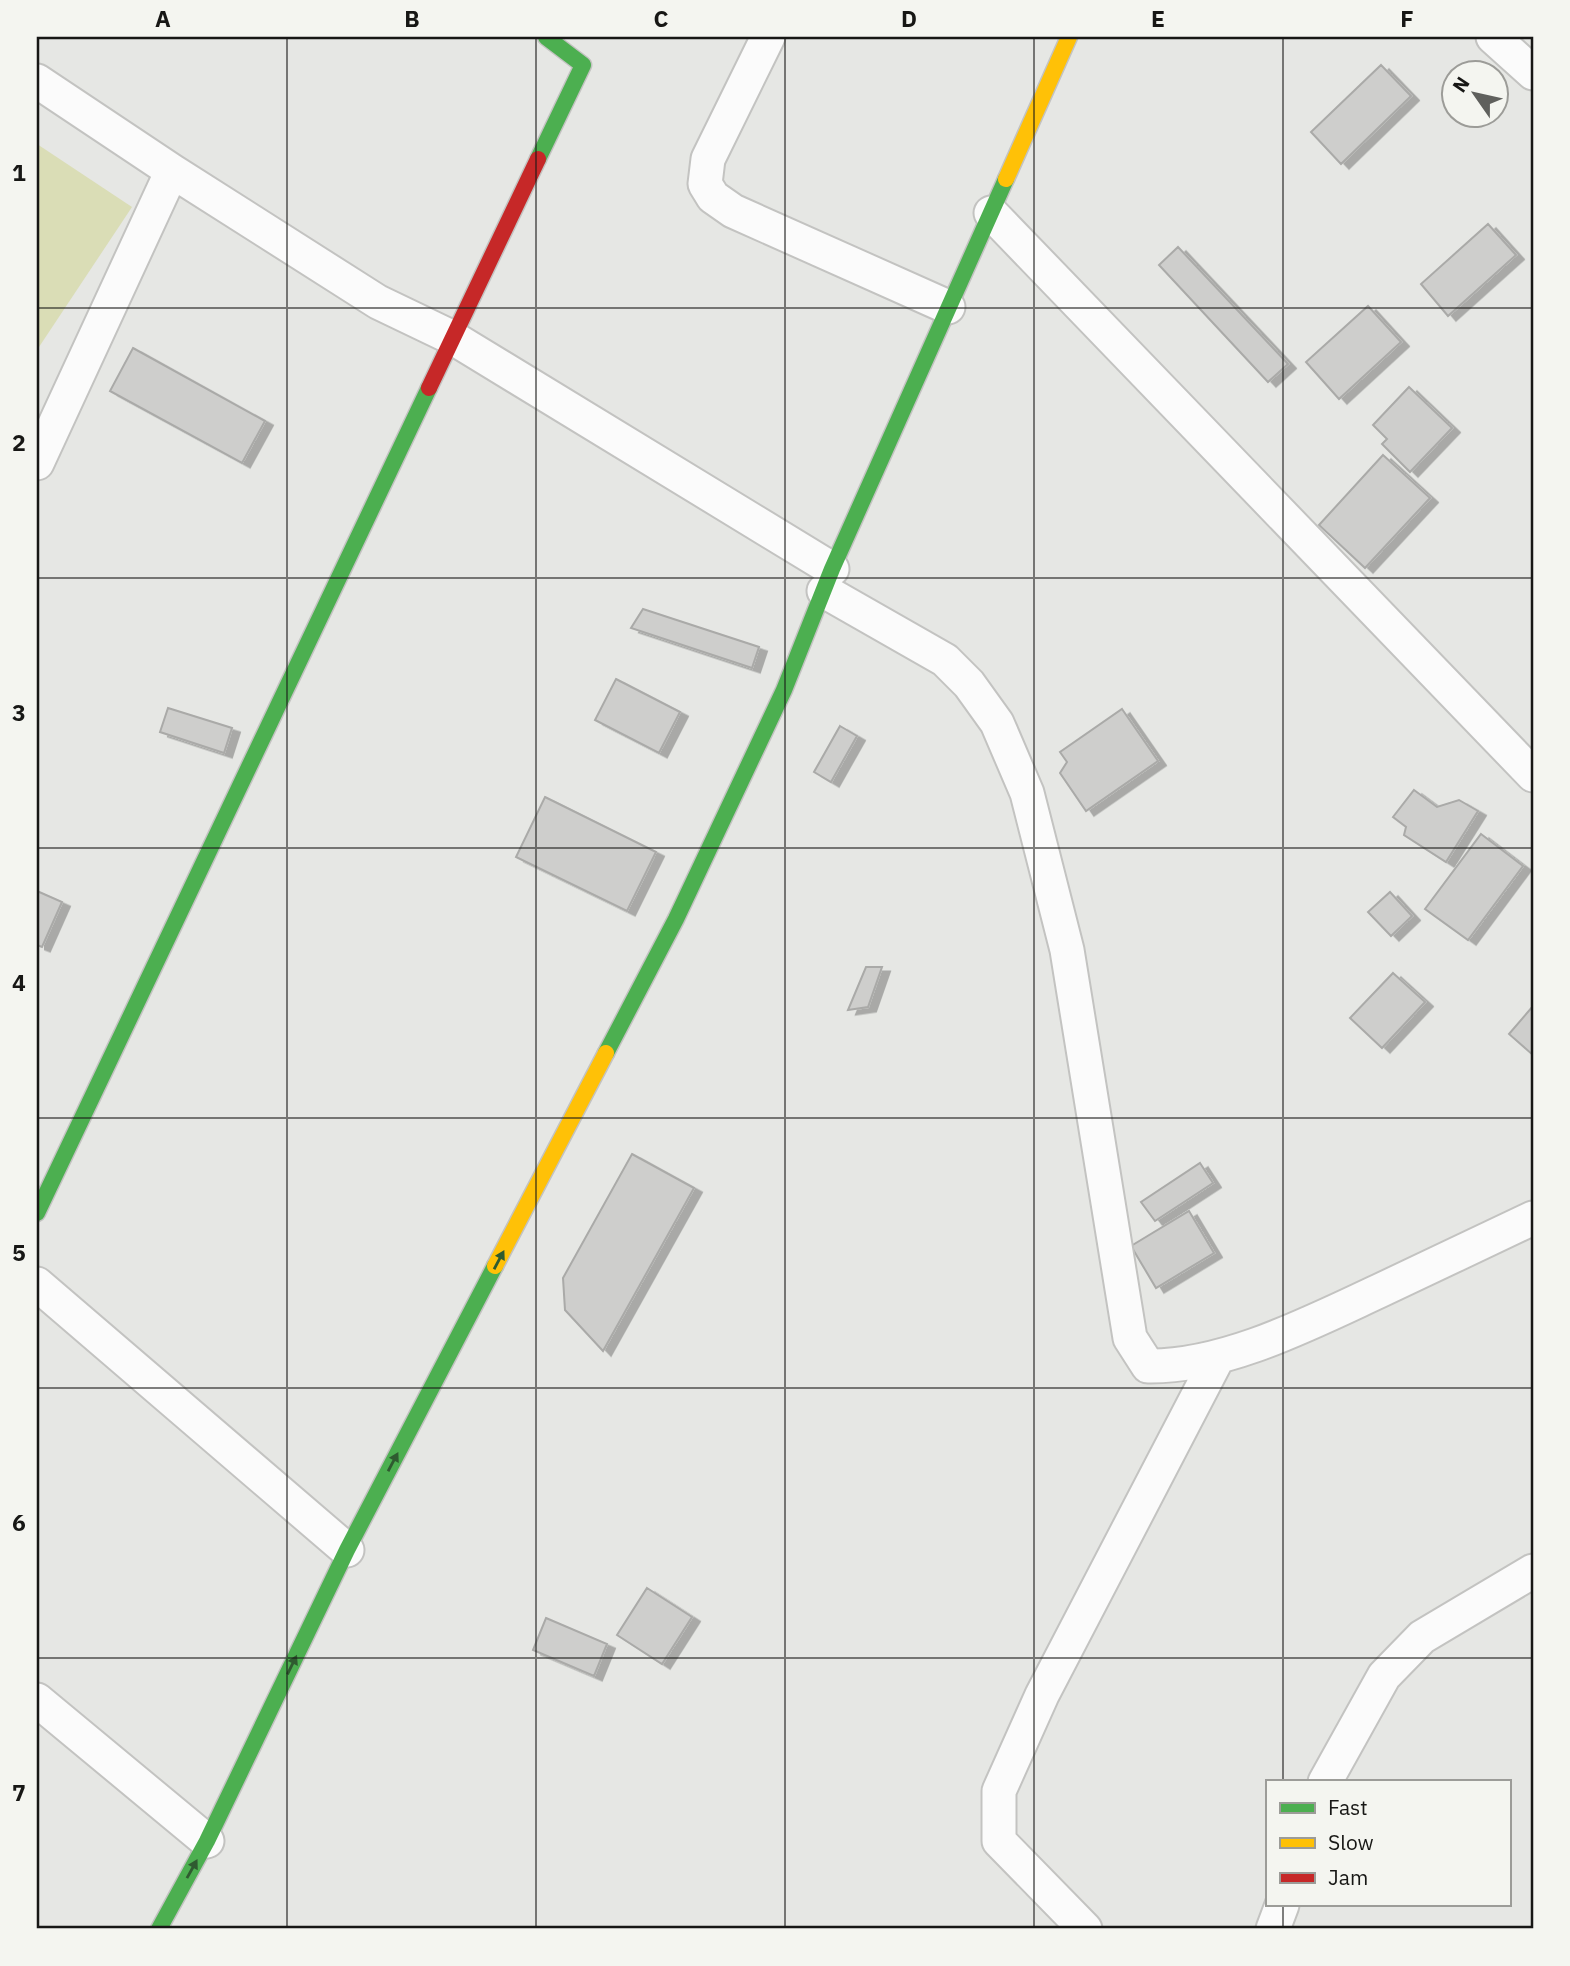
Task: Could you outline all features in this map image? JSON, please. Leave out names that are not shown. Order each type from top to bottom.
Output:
[{"type":"main road","points":[[37,1213],[583,65],[546,37]]},
{"type":"main road","points":[[159,1929],[207,1841],[347,1550],[677,919],[784,690],[828,580],[1069,37]]},
{"type":"street","points":[[768,37],[708,159],[705,184],[713,197],[733,211],[948,307]]},
{"type":"street","points":[[1493,37],[1533,73]]},
{"type":"street","points":[[37,81],[172,171],[378,302],[453,338],[828,580],[944,660],[969,684],[997,723],[1027,793],[1067,950],[1130,1338],[1148,1366],[1171,1366],[1217,1359],[1321,1318],[1533,1218]]},
{"type":"street","points":[[37,463],[172,171]]},
{"type":"street","points":[[990,213],[1533,775]]},
{"type":"street","points":[[37,1284],[347,1550]]},
{"type":"street","points":[[1085,1929],[999,1841],[999,1791],[1042,1695],[1217,1359]]},
{"type":"street","points":[[1326,1780],[1384,1676],[1422,1637],[1533,1571]]},
{"type":"street","points":[[37,1700],[207,1841]]},
{"type":"street","points":[[1273,1929],[1282,1906]]},
{"type":"green space","points":[[37,144],[132,207],[37,350]]},
{"type":"building","points":[[1381,65],[1411,96],[1341,164],[1311,132]]},
{"type":"building","points":[[1488,224],[1516,255],[1448,316],[1421,284]]},
{"type":"building","points":[[1178,247],[1288,364],[1268,382],[1159,265]]},
{"type":"building","points":[[1368,306],[1401,342],[1339,399],[1306,362]]},
{"type":"building","points":[[133,348],[265,421],[242,463],[110,391]]},
{"type":"building","points":[[1409,387],[1452,428],[1410,472],[1382,444],[1387,439],[1373,425]]},
{"type":"building","points":[[1383,455],[1430,498],[1365,568],[1319,525]]},
{"type":"building","points":[[643,609],[759,647],[752,668],[631,628]]},
{"type":"building","points":[[616,679],[680,712],[659,753],[595,720]]},
{"type":"building","points":[[168,708],[232,728],[224,753],[160,732]]},
{"type":"building","points":[[1122,709],[1158,761],[1086,811],[1060,773],[1067,762],[1060,752]]},
{"type":"building","points":[[840,726],[857,736],[831,782],[814,772]]},
{"type":"building","points":[[1414,790],[1437,807],[1459,800],[1478,811],[1446,862],[1404,835],[1406,827],[1393,817]]},
{"type":"building","points":[[545,797],[656,852],[627,911],[516,857]]},
{"type":"building","points":[[1481,834],[1523,866],[1468,940],[1425,909]]},
{"type":"building","points":[[37,891],[62,902],[42,947],[37,945]]},
{"type":"building","points":[[1390,892],[1412,916],[1391,936],[1368,912]]},
{"type":"building","points":[[866,967],[882,967],[868,1007],[848,1010]]},
{"type":"building","points":[[1393,973],[1425,1002],[1382,1048],[1350,1018]]},
{"type":"building","points":[[1533,1006],[1533,1055],[1509,1034]]},
{"type":"building","points":[[632,1154],[694,1188],[603,1351],[565,1310],[563,1278]]},
{"type":"building","points":[[1200,1163],[1213,1183],[1155,1221],[1141,1202]]},
{"type":"building","points":[[1189,1211],[1214,1253],[1156,1288],[1131,1246]]},
{"type":"building","points":[[647,1588],[692,1617],[662,1664],[617,1635]]},
{"type":"building","points":[[546,1618],[607,1644],[594,1676],[533,1650]]},
{"type":"traffic: fast","points":[[538,159],[583,65],[546,37]]},
{"type":"traffic: fast","points":[[606,1053],[676,919],[784,690],[832,569],[1006,179]]},
{"type":"traffic: fast","points":[[37,1213],[429,388]]},
{"type":"traffic: fast","points":[[159,1929],[207,1841],[347,1550],[495,1266]]},
{"type":"traffic: slow","points":[[1006,179],[1069,37]]},
{"type":"traffic: slow","points":[[495,1266],[606,1053]]},
{"type":"traffic: jam","points":[[429,388],[538,159]]}]
